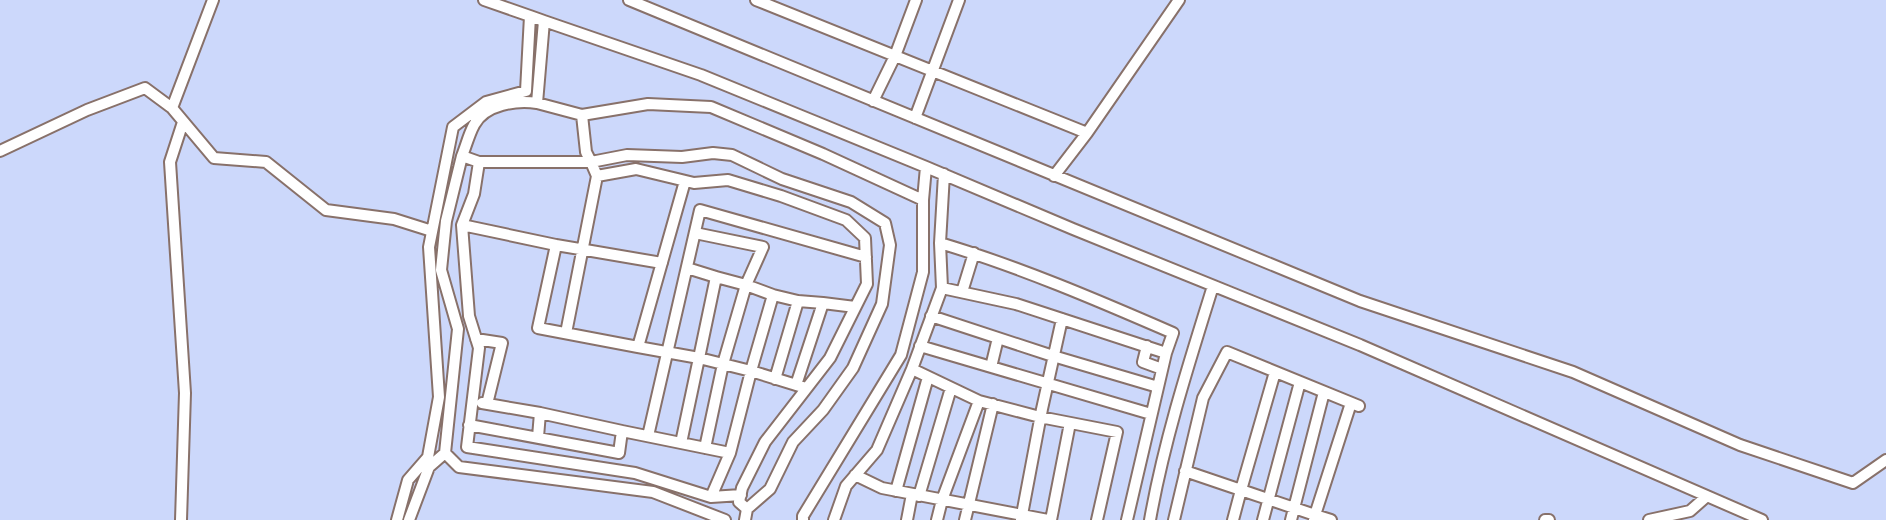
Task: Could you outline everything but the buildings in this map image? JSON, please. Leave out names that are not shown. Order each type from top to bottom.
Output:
[{"type":"lane","points":[[172,108],[213,0]]},
{"type":"lane","points":[[484,0],[701,75],[926,166],[1360,345],[1762,520]]},
{"type":"lane","points":[[629,0],[1360,301],[1573,372],[1740,445],[1853,483],[1886,460]]},
{"type":"lane","points":[[756,0],[1087,133]]},
{"type":"lane","points":[[873,101],[895,56],[916,0]]},
{"type":"lane","points":[[915,118],[959,0]]},
{"type":"lane","points":[[1054,176],[1087,133],[1179,0]]},
{"type":"lane","points":[[397,520],[408,480],[428,457],[439,397],[429,247],[453,127],[486,102],[526,91],[530,16]]},
{"type":"lane","points":[[537,104],[544,21]]},
{"type":"lane","points":[[0,151],[87,110],[145,88],[172,108],[214,158],[266,162],[326,210],[394,219],[432,231]]},
{"type":"lane","points":[[409,520],[429,467],[445,453],[458,328],[441,270],[446,220],[462,156],[475,122],[493,108],[524,101],[582,115],[648,104],[711,107],[922,200]]},
{"type":"lane","points":[[566,333],[597,176],[586,152],[582,115]]},
{"type":"lane","points":[[181,520],[185,393],[170,162],[183,122]]},
{"type":"lane","points":[[462,156],[479,162],[591,162],[627,155],[682,157],[713,153],[732,155],[782,179],[851,202],[885,223],[890,245],[882,304],[854,368],[822,410],[793,442],[770,489],[746,515],[739,502],[742,488],[765,442],[801,386],[830,358],[867,284],[865,238],[846,220],[781,196],[728,180],[694,183],[636,169],[597,176]]},
{"type":"lane","points":[[479,162],[474,194],[462,225],[469,316],[479,348],[466,447],[635,473],[711,497],[741,495]]},
{"type":"lane","points":[[803,520],[803,516],[901,355],[922,272],[922,200],[926,166]]},
{"type":"lane","points":[[834,520],[846,486],[877,450],[912,369],[942,288],[940,243],[944,174]]},
{"type":"lane","points":[[638,347],[685,181]]},
{"type":"lane","points":[[648,436],[700,210],[866,257]]},
{"type":"lane","points":[[462,225],[556,245],[662,263]]},
{"type":"lane","points":[[695,233],[762,247],[746,285],[723,364],[705,448]]},
{"type":"lane","points":[[940,243],[974,253],[1098,300],[1173,333],[1162,369],[1127,520]]},
{"type":"lane","points":[[556,245],[538,328],[699,358],[801,386]]},
{"type":"lane","points":[[962,292],[974,253]]},
{"type":"lane","points":[[687,268],[798,301],[855,307]]},
{"type":"lane","points":[[681,443],[716,277]]},
{"type":"lane","points":[[1150,520],[1185,376],[1213,286]]},
{"type":"lane","points":[[942,288],[1016,304],[1166,353]]},
{"type":"lane","points":[[711,497],[730,453],[773,294]]},
{"type":"lane","points":[[775,379],[798,301]]},
{"type":"lane","points":[[801,386],[822,303]]},
{"type":"lane","points":[[931,316],[1158,387]]},
{"type":"lane","points":[[1021,518],[1062,319]]},
{"type":"lane","points":[[991,367],[998,338]]},
{"type":"lane","points":[[476,339],[502,343],[488,404]]},
{"type":"lane","points":[[920,346],[1151,414]]},
{"type":"lane","points":[[1147,346],[1143,362],[1162,369]]},
{"type":"lane","points":[[1174,520],[1203,398],[1227,352],[1355,404],[1315,518]]},
{"type":"lane","points":[[912,369],[979,401],[1040,417],[1117,432],[1097,520]]},
{"type":"lane","points":[[1233,520],[1275,372]]},
{"type":"lane","points":[[896,491],[928,377]]},
{"type":"lane","points":[[1263,520],[1300,382]]},
{"type":"lane","points":[[908,520],[951,388]]},
{"type":"lane","points":[[1291,520],[1324,392]]},
{"type":"lane","points":[[472,401],[730,453]]},
{"type":"lane","points":[[937,520],[942,500],[979,401]]},
{"type":"lane","points":[[965,520],[993,404]]},
{"type":"lane","points":[[538,437],[540,413]]},
{"type":"lane","points":[[855,475],[882,488],[968,505],[995,515],[1049,520],[1070,423]]},
{"type":"lane","points":[[469,425],[619,453],[622,431]]},
{"type":"lane","points":[[445,453],[459,467],[653,492],[725,520]]},
{"type":"lane","points":[[1185,471],[1269,501],[1293,507],[1315,518],[1332,520]]},
{"type":"lane","points":[[1649,520],[1690,511],[1707,496]]},
{"type":"water","points":[[0,0],[1886,0],[1886,520],[0,520]]}]
